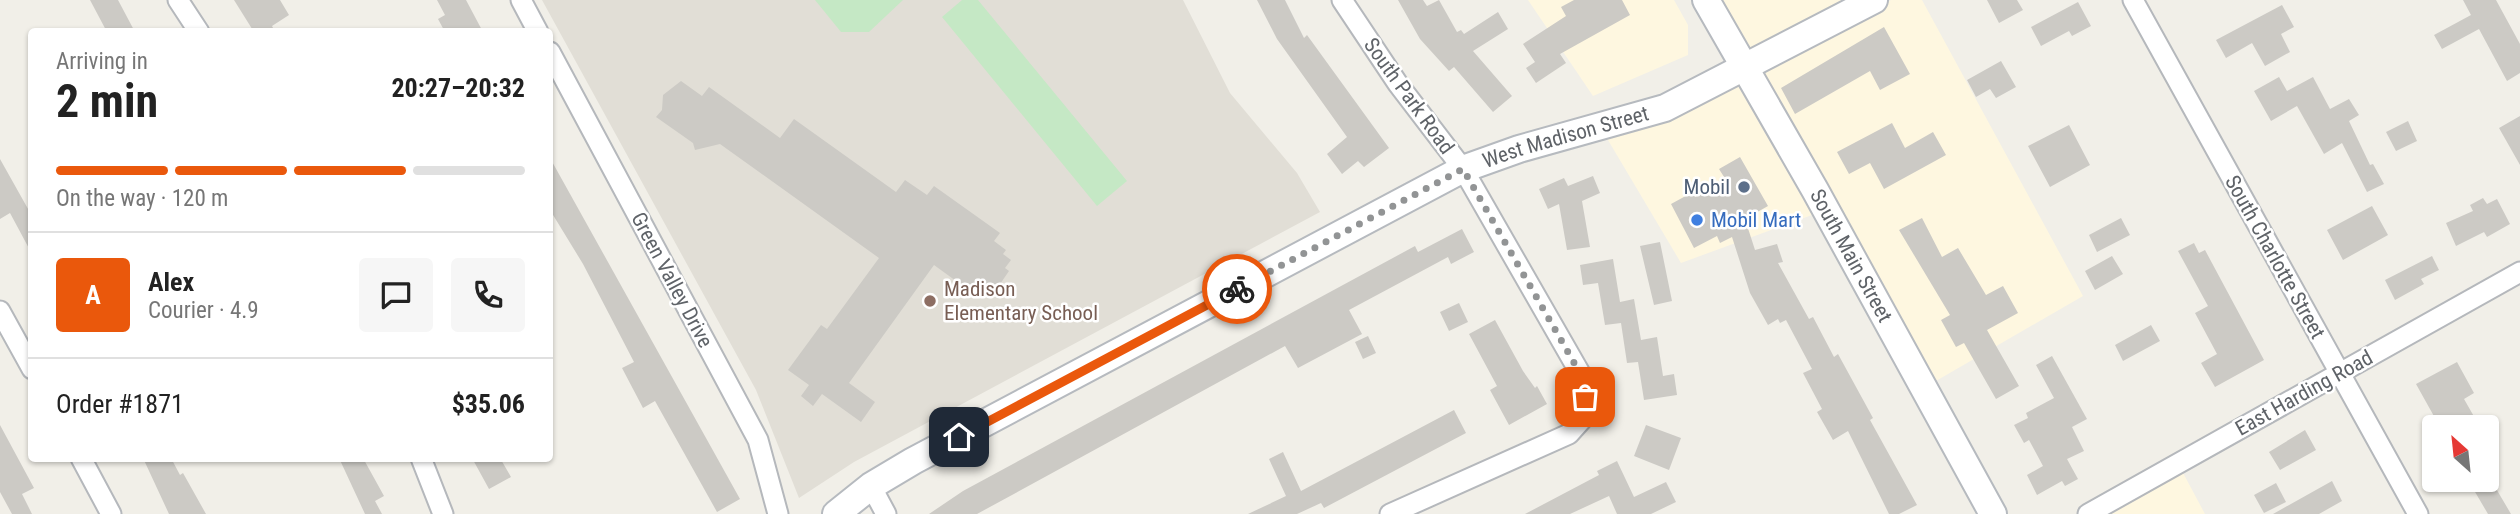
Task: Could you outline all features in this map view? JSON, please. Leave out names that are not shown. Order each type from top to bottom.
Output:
[{"type":"street","points":[[178,0],[196,28]]},
{"type":"street","points":[[521,0],[536,28]]},
{"type":"street","name":"South Park Road","points":[[1342,0],[1398,84],[1463,169],[1584,380],[1586,415],[1560,439],[1390,514]]},
{"type":"street","name":"South Main Street","points":[[1706,0],[1815,190],[1993,514]]},
{"type":"street","name":"West Madison Street","points":[[836,514],[871,486],[1463,169],[1519,149],[1665,108],[1874,0]]},
{"type":"street","name":"South Charlotte Street","points":[[2133,0],[2418,514]]},
{"type":"street","name":"Green Valley Drive","points":[[553,58],[758,440],[778,514]]},
{"type":"street","name":"East Harding Road","points":[[2088,514],[2520,272]]},
{"type":"street","points":[[0,311],[28,362]]},
{"type":"street","points":[[83,462],[111,514]]},
{"type":"street","points":[[423,462],[443,514]]},
{"type":"street","points":[[871,486],[886,514]]},
{"type":"shaded area","name":"Madison Elementary School","points":[[542,0],[1183,0],[1230,93],[1297,173],[1320,212],[854,462],[799,498],[756,390]]},
{"type":"shaded area","points":[[1528,0],[1674,0],[1688,25],[1688,55],[1593,96]]},
{"type":"shaded area","points":[[1719,0],[1863,0],[1751,61]]},
{"type":"shaded area","points":[[1891,0],[1922,0],[2083,296],[1929,385],[1759,76]]},
{"type":"shaded area","points":[[1737,84],[1812,215],[1681,263],[1605,135]]},
{"type":"shaded area","points":[[2182,471],[2205,514],[2105,514]]},
{"type":"green space","points":[[815,0],[903,0],[869,32],[841,32]]},
{"type":"green space","points":[[962,0],[978,0],[1127,181],[1097,206],[942,17]]},
{"type":"building","points":[[90,0],[118,0],[133,28],[105,28]]},
{"type":"building","points":[[234,0],[280,0],[289,15],[272,26],[273,28],[252,28]]},
{"type":"building","points":[[437,0],[466,0],[481,28],[443,28],[438,19],[445,15]]},
{"type":"building","points":[[1257,0],[1285,0],[1304,38],[1307,35],[1389,148],[1364,167],[1358,161],[1342,174],[1327,154],[1347,137],[1277,39]]},
{"type":"building","points":[[1398,0],[1423,0],[1427,6],[1439,0],[1457,32],[1461,30],[1464,34],[1498,12],[1508,29],[1473,51],[1512,96],[1493,112],[1454,67],[1449,71],[1420,39]]},
{"type":"building","points":[[1574,0],[1622,0],[1630,15],[1560,54],[1566,63],[1536,83],[1526,68],[1535,62],[1523,44],[1566,16],[1561,7]]},
{"type":"building","points":[[1987,0],[2017,0],[2023,10],[1999,23]]},
{"type":"building","points":[[2463,0],[2496,0],[2520,44],[2520,73],[2507,81],[2479,29],[2442,49],[2434,35],[2471,15]]},
{"type":"building","points":[[2078,2],[2091,26],[2072,36],[2069,31],[2041,46],[2031,27]]},
{"type":"building","points":[[2282,5],[2294,27],[2281,34],[2290,52],[2265,66],[2252,43],[2226,58],[2216,40]]},
{"type":"building","points":[[1884,27],[1910,74],[1880,90],[1870,71],[1795,114],[1781,88]]},
{"type":"building","points":[[2001,61],[2016,87],[1996,98],[1990,89],[1976,97],[1967,80]]},
{"type":"building","points":[[2279,77],[2287,91],[2313,77],[2330,109],[2349,99],[2359,115],[2349,121],[2370,165],[2373,164],[2384,184],[2367,192],[2342,143],[2324,154],[2297,106],[2271,121],[2254,91]]},
{"type":"building","points":[[681,81],[702,96],[709,87],[780,138],[794,119],[896,192],[905,180],[927,195],[934,186],[1000,233],[994,241],[1006,250],[1003,254],[1011,260],[1005,268],[1009,271],[996,290],[992,287],[986,295],[978,289],[974,294],[934,265],[849,383],[875,402],[861,422],[822,394],[813,406],[801,396],[809,385],[788,370],[821,325],[827,329],[879,258],[720,144],[695,150],[693,143],[656,117],[662,110],[663,95]]},
{"type":"building","points":[[2520,116],[2520,165],[2499,128]]},
{"type":"building","points":[[2408,121],[2417,141],[2396,151],[2386,132]]},
{"type":"building","points":[[1892,123],[1905,148],[1933,132],[1946,155],[1884,189],[1870,163],[1849,174],[1837,152]]},
{"type":"building","points":[[2069,125],[2090,165],[2050,187],[2028,146]]},
{"type":"building","points":[[1740,157],[1768,206],[1745,219],[1755,250],[1777,244],[1783,262],[1778,263],[1809,319],[1813,317],[1834,357],[1838,354],[1873,418],[1870,420],[1917,505],[1899,514],[1889,514],[1848,431],[1833,440],[1817,412],[1822,409],[1803,373],[1812,369],[1786,320],[1780,323],[1778,319],[1768,325],[1750,293],[1732,237],[1720,243],[1717,236],[1694,248],[1671,204],[1693,192],[1695,197],[1726,180],[1719,169]]},
{"type":"building","points":[[0,159],[28,209],[28,247],[10,213],[0,219]]},
{"type":"building","points":[[553,163],[740,499],[717,512],[655,401],[643,408],[622,368],[634,362],[583,264],[553,215]]},
{"type":"building","points":[[1593,176],[1600,193],[1582,201],[1590,247],[1567,250],[1559,204],[1548,209],[1539,189],[1564,178],[1568,186]]},
{"type":"building","points":[[2483,198],[2487,204],[2497,199],[2510,224],[2487,237],[2484,232],[2456,246],[2446,223],[2473,211],[2470,205]]},
{"type":"building","points":[[2372,206],[2388,235],[2343,260],[2327,230]]},
{"type":"building","points":[[1922,218],[1942,257],[1958,248],[1986,295],[2003,286],[2018,313],[1987,330],[2019,386],[1996,399],[1964,343],[1956,347],[1941,320],[1950,315],[1899,230]]},
{"type":"building","points":[[2121,218],[2130,235],[2097,252],[2089,235]]},
{"type":"building","points":[[1462,229],[1474,252],[1451,264],[1448,257],[1349,310],[1362,334],[1298,368],[1285,346],[977,514],[929,514],[963,491],[1415,246],[1418,252]]},
{"type":"building","points":[[1660,242],[1672,301],[1654,305],[1640,246]]},
{"type":"building","points":[[2194,243],[2199,253],[2205,250],[2264,360],[2215,387],[2201,363],[2217,354],[2195,313],[2208,306],[2178,251]]},
{"type":"building","points":[[2112,256],[2123,274],[2095,290],[2085,271]]},
{"type":"building","points":[[2432,256],[2439,270],[2421,279],[2424,284],[2395,300],[2385,280]]},
{"type":"building","points":[[1613,259],[1620,302],[1634,299],[1641,340],[1657,337],[1663,376],[1674,374],[1677,395],[1644,400],[1638,362],[1627,363],[1621,323],[1605,325],[1598,283],[1583,285],[1580,265]]},
{"type":"building","points":[[1459,303],[1468,322],[1449,331],[1440,312]]},
{"type":"building","points":[[1495,320],[1523,371],[1535,388],[1537,386],[1547,404],[1509,425],[1490,390],[1497,386],[1469,334]]},
{"type":"building","points":[[2151,325],[2160,341],[2123,361],[2115,345]]},
{"type":"building","points":[[1368,336],[1376,353],[1363,359],[1355,342]]},
{"type":"building","points":[[2052,356],[2087,419],[2072,427],[2084,451],[2067,459],[2078,479],[2065,486],[2062,481],[2037,495],[2027,475],[2043,466],[2029,440],[2024,443],[2014,425],[2028,418],[2026,413],[2054,398],[2036,365]]},
{"type":"building","points":[[2457,362],[2474,393],[2464,399],[2473,415],[2433,415],[2416,384]]},
{"type":"building","points":[[1454,410],[1466,433],[1324,508],[1321,503],[1297,514],[1248,514],[1286,496],[1269,459],[1283,452],[1301,491]]},
{"type":"building","points":[[0,425],[34,488],[22,494],[32,514],[12,514],[0,492]]},
{"type":"building","points":[[1646,425],[1681,438],[1669,470],[1634,456]]},
{"type":"building","points":[[2305,430],[2316,450],[2280,470],[2269,452]]},
{"type":"building","points":[[1617,461],[1634,497],[1666,482],[1676,502],[1651,514],[1617,514],[1609,496],[1570,514],[1525,514],[1599,475],[1597,471]]},
{"type":"building","points":[[145,462],[173,462],[180,475],[183,473],[206,514],[169,514]]},
{"type":"building","points":[[341,462],[365,462],[384,496],[375,501],[382,514],[365,514]]},
{"type":"building","points":[[474,462],[502,462],[511,477],[489,489]]},
{"type":"building","points":[[2332,481],[2342,501],[2319,514],[2273,514]]},
{"type":"building","points":[[2276,483],[2286,502],[2264,513],[2254,495]]},
{"type":"building","points":[[2475,492],[2498,492],[2511,514],[2488,514]]},
{"type":"way so far","points":[[1237,289],[1463,169],[1584,380],[1585,397]]},
{"type":"place","name":"Mobil","points":[[1744,187]]},
{"type":"place","name":"Mobil Mart","points":[[1697,220]]},
{"type":"place","name":"Madison Elementary School","points":[[930,301]]},
{"type":"route","points":[[959,437],[1237,289]]}]
